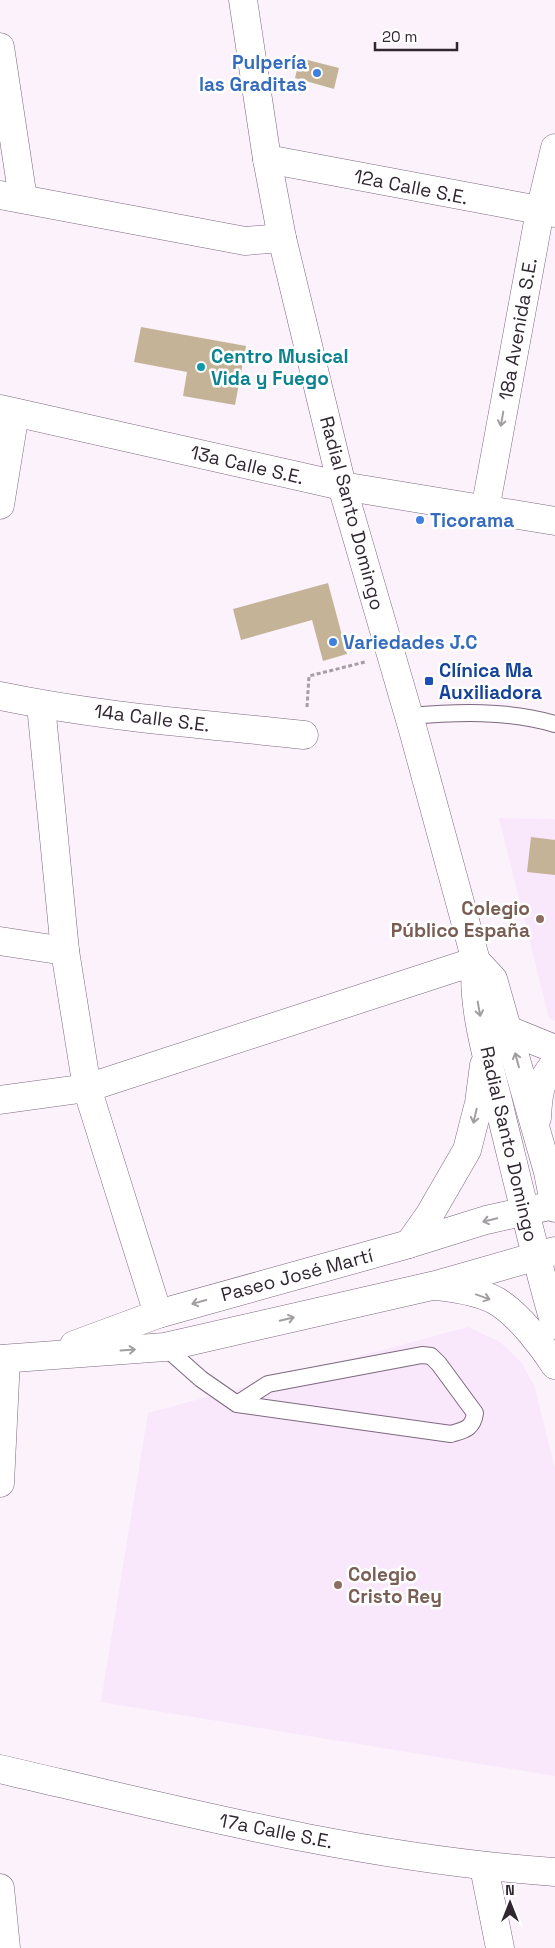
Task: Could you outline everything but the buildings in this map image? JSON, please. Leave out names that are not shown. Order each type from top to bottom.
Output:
[{"type":"street","name":"Radial Santo Domingo","points":[[243,0],[267,159],[282,238],[342,486],[409,716],[476,961],[474,982],[486,1051],[525,1212],[545,1254],[555,1324]]},
{"type":"street","points":[[0,47],[11,197],[245,241],[282,238]]},
{"type":"street","name":"18a Avenida S.E.","points":[[485,510],[547,212],[555,148]]},
{"type":"street","name":"12a Calle S.E.","points":[[267,159],[547,212]]},
{"type":"street","points":[[0,505],[8,411]]},
{"type":"street","name":"13a Calle S.E.","points":[[8,411],[342,486],[555,521]]},
{"type":"street","name":"14a Calle S.E.","points":[[0,696],[41,704],[304,735]]},
{"type":"street","points":[[41,704],[65,952],[87,1088],[158,1314]]},
{"type":"street","points":[[0,941],[65,952]]},
{"type":"street","name":"Radial Santo Domingo","points":[[476,961],[493,979],[536,1129],[555,1207]]},
{"type":"street","points":[[0,1100],[87,1088],[476,961]]},
{"type":"street","points":[[508,1030],[555,1049]]},
{"type":"street","points":[[409,1244],[430,1214],[467,1150],[479,1103],[486,1051]]},
{"type":"street","points":[[536,1129],[539,1090],[545,1074],[555,1064]]},
{"type":"street","name":"Paseo José Martí","points":[[44,1357],[158,1314],[409,1244],[486,1220],[555,1207]]},
{"type":"street","name":"Paseo José Martí","points":[[3,1359],[166,1348],[436,1285],[545,1254]]},
{"type":"street","points":[[436,1285],[462,1289],[500,1303],[542,1345],[555,1366]]},
{"type":"street","points":[[0,1483],[3,1359]]},
{"type":"street","name":"17a Calle S.E.","points":[[0,1769],[284,1835],[484,1867],[555,1872]]},
{"type":"street","points":[[484,1867],[500,1948]]},
{"type":"street","points":[[1,1898],[6,1948]]},
{"type":"lane","points":[[409,716],[451,713],[506,715],[555,724]]},
{"type":"lane","points":[[166,1348],[202,1379],[238,1404],[451,1434],[469,1428],[474,1421],[475,1413],[439,1364],[431,1356],[422,1355],[268,1384],[238,1404]]},
{"type":"path","points":[[310,676],[391,656]]},
{"type":"shaded area","name":"Colegio Público España","points":[[499,818],[555,819],[555,1021],[549,1018]]},
{"type":"shaded area","name":"Colegio Cristo Rey","points":[[468,1327],[500,1342],[521,1362],[534,1385],[555,1469],[555,1776],[101,1702],[148,1413]]},
{"type":"place","name":"Pulpería las Graditas","points":[[317,73]]},
{"type":"place","name":"Centro Musical Vida y Fuego","points":[[201,367]]},
{"type":"place","name":"Ticorama","points":[[420,520]]},
{"type":"place","name":"Variedades J.C","points":[[333,642]]},
{"type":"place","name":"Clínica Ma Auxiliadora","points":[[429,681]]},
{"type":"place","name":"Colegio Público España","points":[[540,919]]},
{"type":"place","name":"Colegio Cristo Rey","points":[[338,1585]]}]
